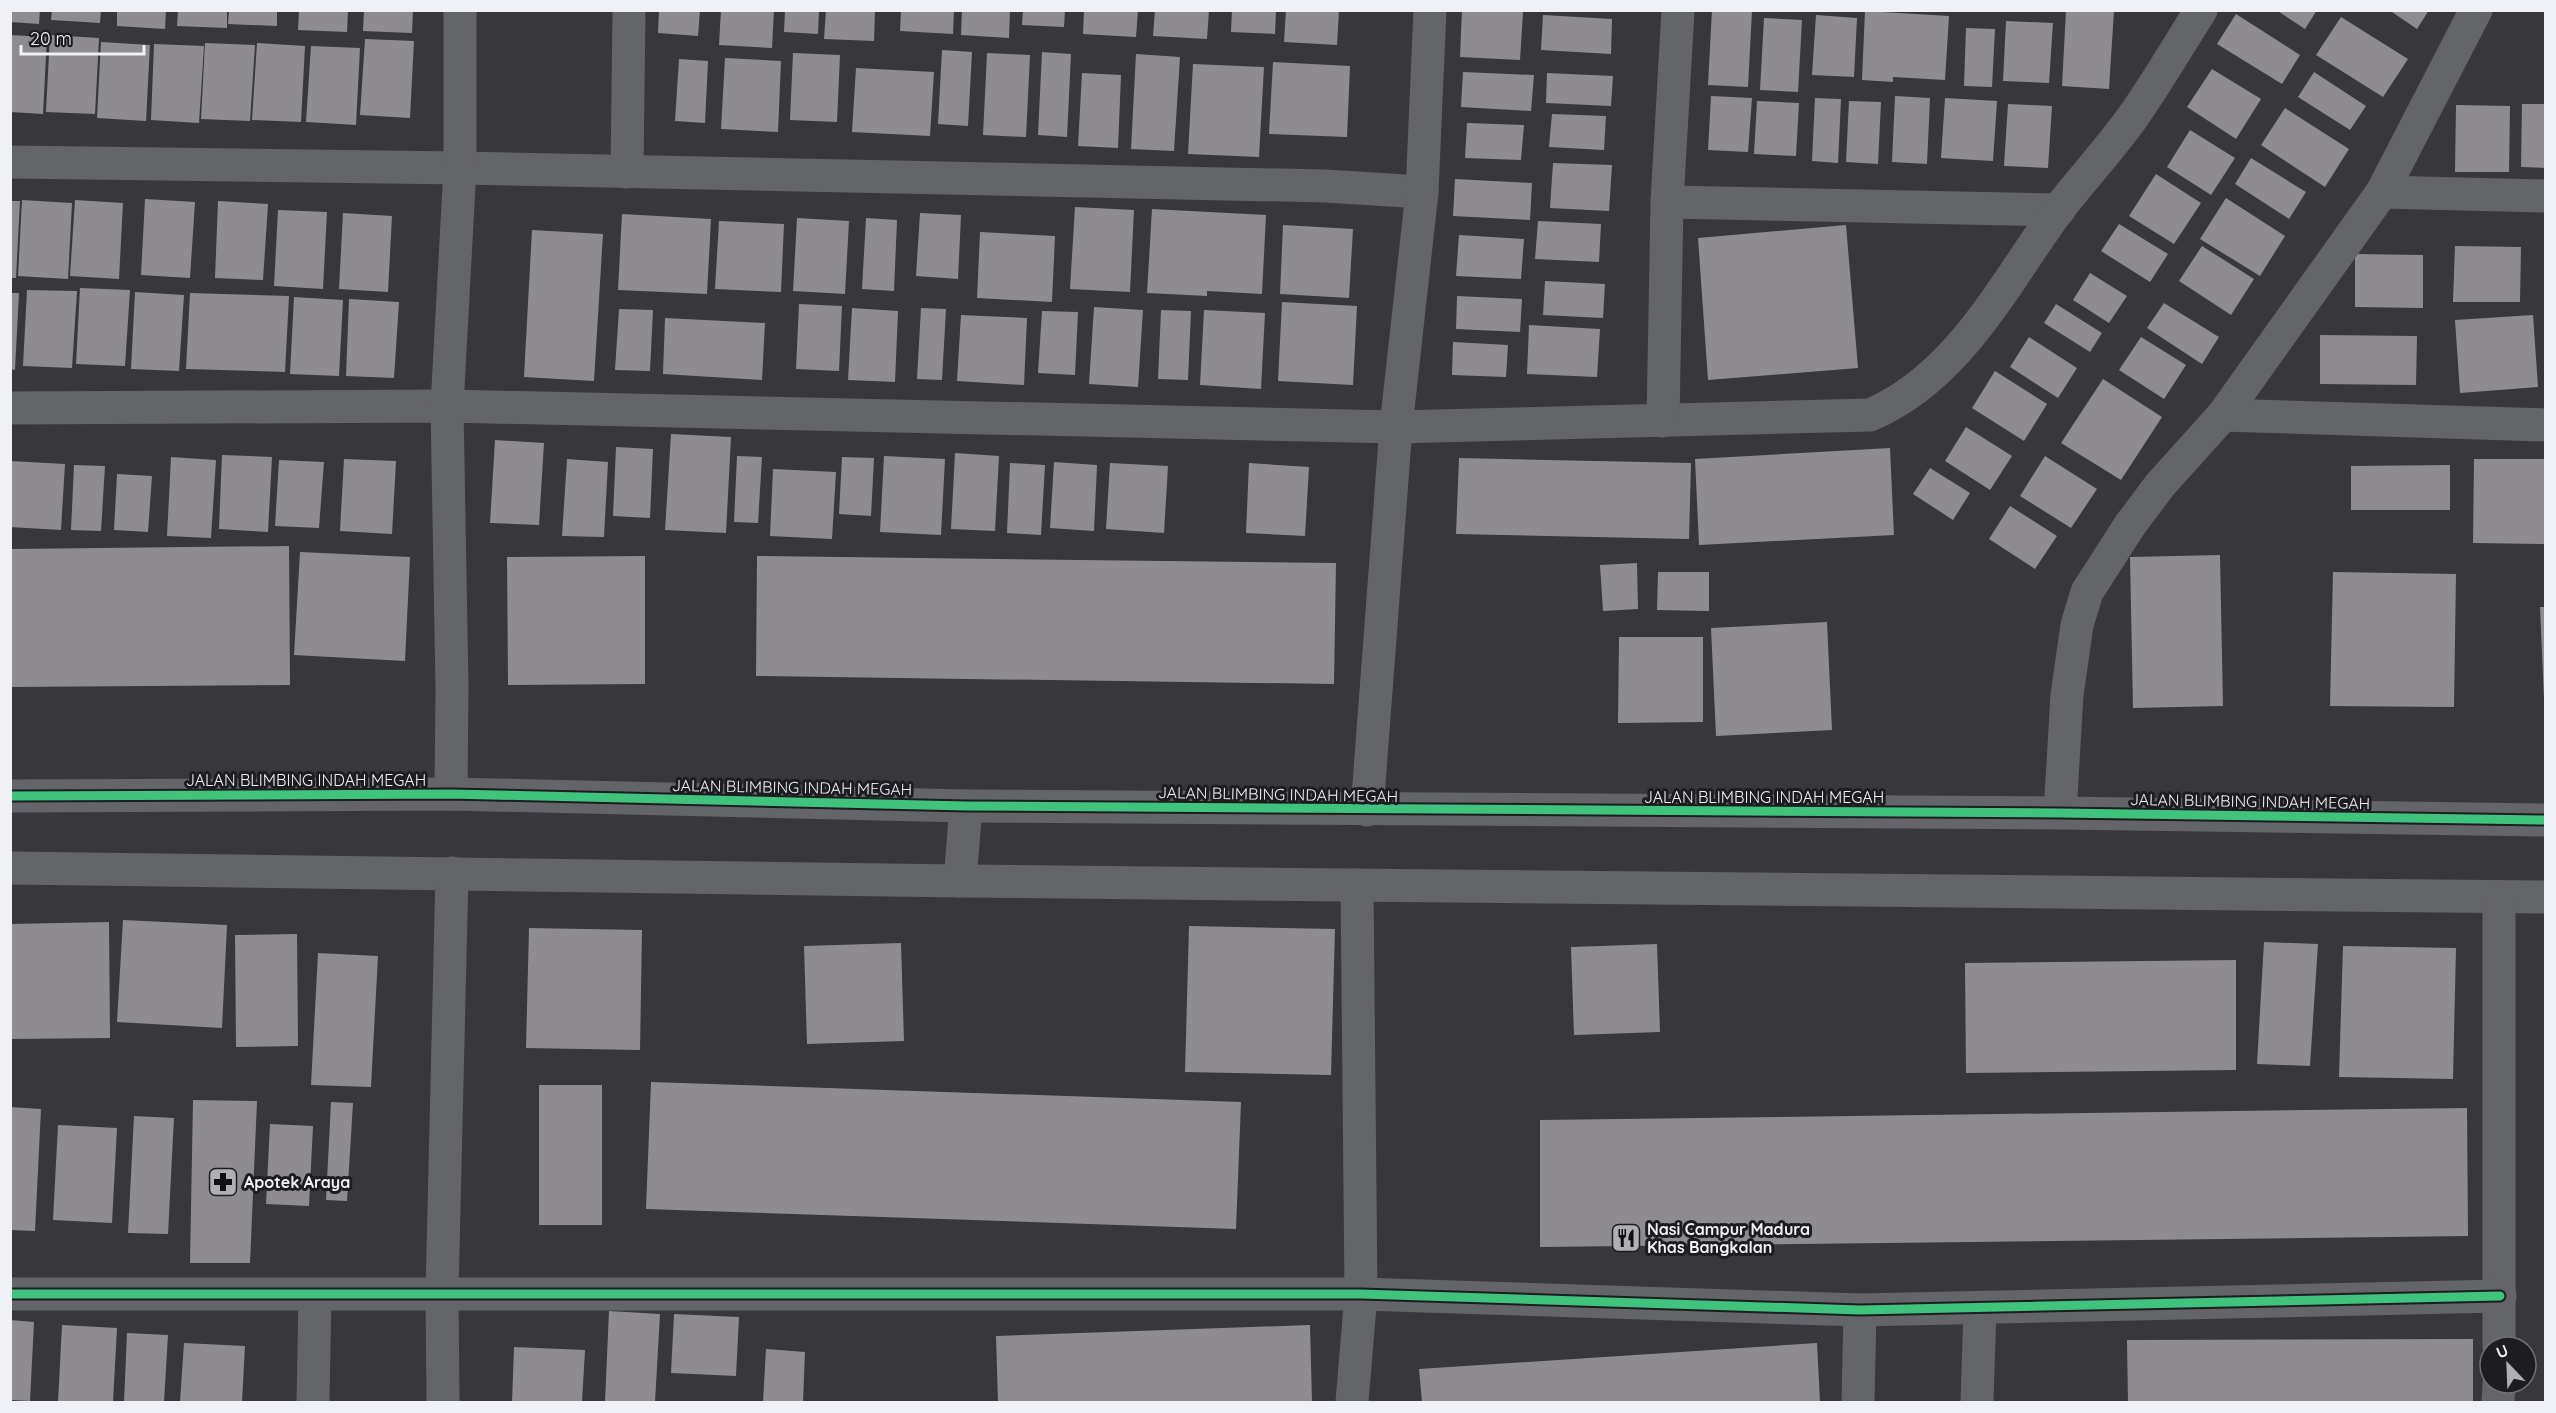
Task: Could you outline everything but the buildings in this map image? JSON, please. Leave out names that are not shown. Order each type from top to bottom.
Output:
[{"type":"street","points":[[451,794],[452,688],[447,406],[460,168],[460,10]]},
{"type":"street","points":[[627,172],[630,10]]},
{"type":"street","points":[[1367,810],[1396,427],[1422,192],[1430,10]]},
{"type":"street","points":[[1663,421],[1667,202],[1678,10]]},
{"type":"street","points":[[10,408],[447,406],[1396,427],[1870,415],[1890,407],[1938,370],[1982,319],[2059,210],[2132,117],[2201,10]]},
{"type":"street","points":[[2061,813],[2067,696],[2077,625],[2087,592],[2130,525],[2160,485],[2223,415],[2382,192],[2476,10]]},
{"type":"street","points":[[10,162],[460,168],[1324,186],[1422,192]]},
{"type":"street","points":[[2382,192],[2546,196]]},
{"type":"street","points":[[1667,202],[2059,210]]},
{"type":"street","points":[[2223,415],[2546,425]]},
{"type":"street","name":"JALAN BLIMBING INDAH MEGAH","points":[[10,796],[451,794],[966,806],[2061,813],[2546,820]]},
{"type":"street","points":[[960,881],[966,806]]},
{"type":"street","points":[[10,868],[960,881],[2546,897]]},
{"type":"street","points":[[444,1402],[442,1293],[452,873]]},
{"type":"street","points":[[1352,1402],[1361,1294],[1357,885]]},
{"type":"street","points":[[2499,897],[2499,1335]]},
{"type":"street","points":[[10,1294],[1361,1294],[1860,1310],[2500,1296]]},
{"type":"street","points":[[313,1402],[315,1295]]},
{"type":"street","points":[[1977,1402],[1980,1309]]},
{"type":"street","points":[[1858,1402],[1860,1310]]},
{"type":"cycle path","points":[[10,796],[451,794],[966,806],[2060,813],[2546,820]]},
{"type":"cycle path","points":[[10,1294],[1361,1294],[1860,1310],[2500,1296]]},
{"type":"place","name":"Apotek Araya","points":[[223,1182]]},
{"type":"place","name":"Nasi Campur Madura Khas Bangkalan","points":[[1626,1238]]}]
